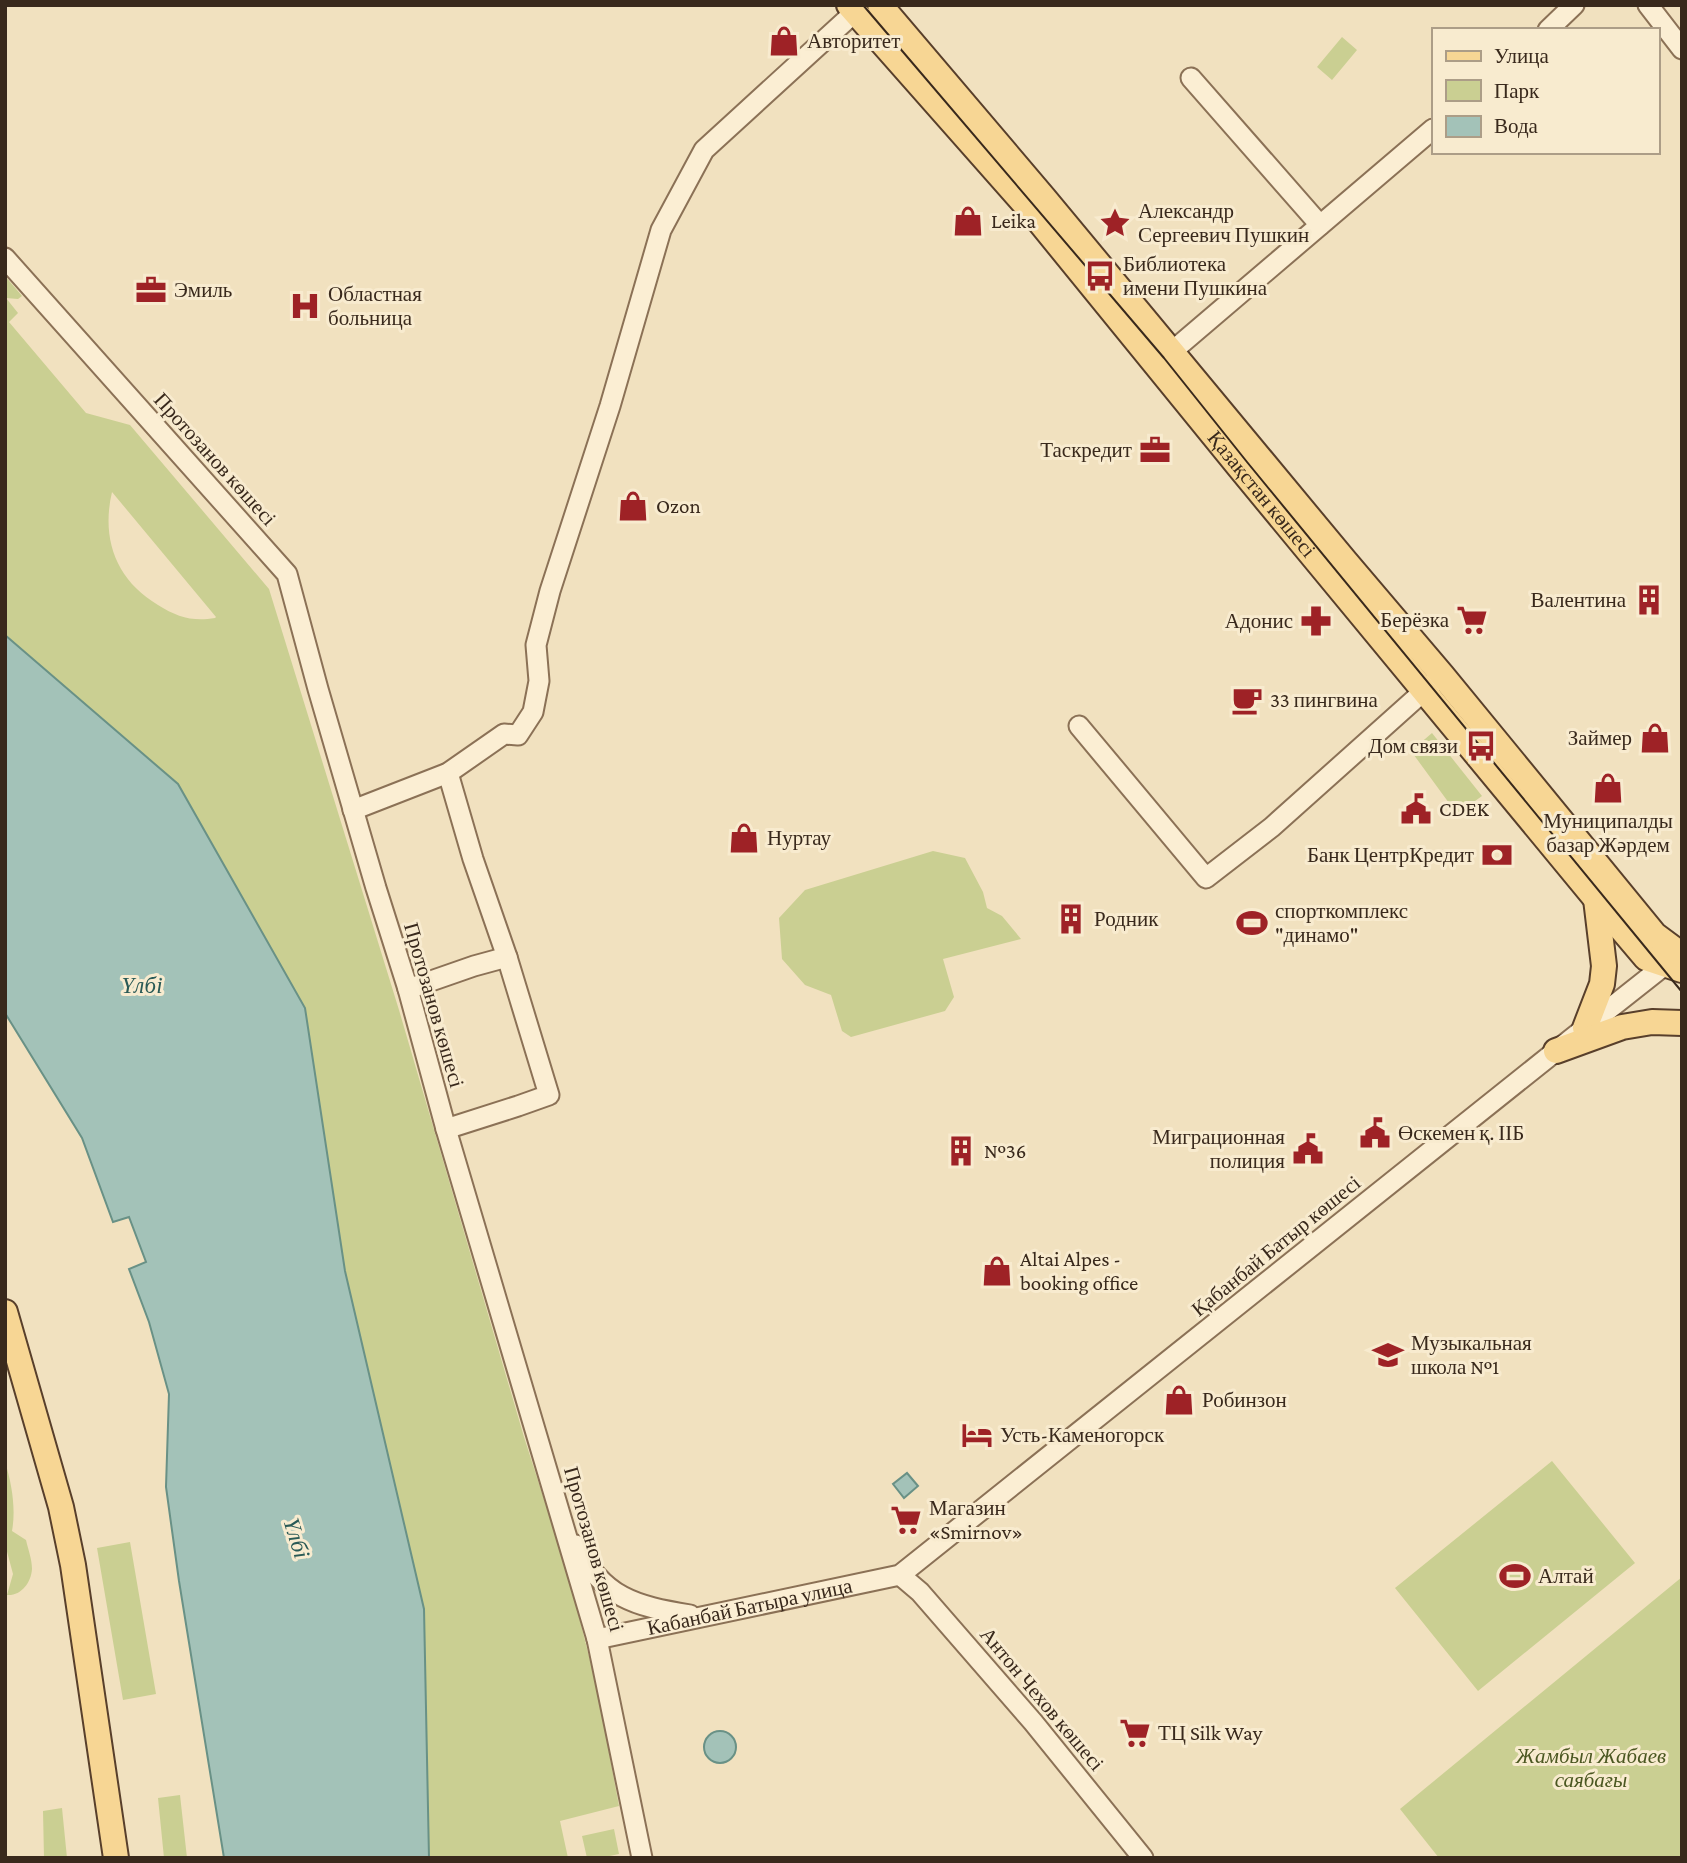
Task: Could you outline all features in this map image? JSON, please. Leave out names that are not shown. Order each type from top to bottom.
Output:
[{"type":"main road","name":"Қазақстан көшесі","points":[[880,5],[1164,358],[1433,683],[1678,959]]},
{"type":"main road","name":"Қазақстан көшесі","points":[[855,8],[1030,210],[1164,358]]},
{"type":"main road","name":"Қазақстан көшесі","points":[[1433,683],[1596,899],[1646,958],[1678,959]]},
{"type":"main road","points":[[1585,1028],[1602,984],[1604,966],[1596,899]]},
{"type":"main road","points":[[1556,1051],[1622,1027],[1652,1022],[1682,1023]]},
{"type":"main road","points":[[5,1312],[61,1507],[73,1565],[116,1858]]},
{"type":"street","points":[[1550,28],[1574,5]]},
{"type":"street","points":[[1648,5],[1682,49]]},
{"type":"street","points":[[353,810],[449,773],[504,734],[519,735],[533,712],[540,681],[537,645],[550,592],[610,406],[661,230],[704,150],[855,8]]},
{"type":"street","points":[[1191,78],[1321,225]]},
{"type":"street","points":[[1164,358],[1432,130]]},
{"type":"street","name":"Протозанов көшесі","points":[[5,258],[287,574],[353,810],[408,989],[446,1129],[597,1639],[642,1858]]},
{"type":"street","points":[[1079,726],[1206,878],[1272,827],[1433,683]]},
{"type":"street","points":[[446,1129],[548,1095],[507,957],[473,859],[449,773]]},
{"type":"street","points":[[408,989],[507,957]]},
{"type":"street","name":"Қабанбай Батыр көшесі","points":[[900,1575],[1585,1028],[1678,959]]},
{"type":"street","points":[[563,1524],[584,1561],[608,1588],[634,1602],[665,1611],[702,1617]]},
{"type":"street","name":"Кабанбай Батыра улица","points":[[597,1639],[900,1575]]},
{"type":"street","name":"Антон Чехов көшесі","points":[[900,1575],[920,1591],[1033,1721],[1143,1858]]},
{"type":"green space","points":[[1342,37],[1357,50],[1332,80],[1317,67]]},
{"type":"green space","points":[[5,276],[22,296],[18,299],[6,298],[18,313],[9,322],[86,413],[130,425],[269,589],[399,1010],[524,1437],[569,1577],[597,1688],[619,1806],[560,1821],[568,1858],[429,1858],[424,1609],[345,1271],[305,1008],[178,784],[5,635]],"holes":[[[112,492],[216,617],[192,619],[172,613],[144,595],[122,571],[111,542],[109,509]]]},
{"type":"green space","points":[[1432,733],[1482,796],[1457,814],[1411,751]]},
{"type":"green space","points":[[933,851],[965,858],[983,892],[987,908],[1002,916],[1021,939],[943,959],[954,997],[945,1011],[851,1037],[842,1031],[831,995],[805,985],[782,959],[779,918],[805,890]]},
{"type":"green space","name":"Алтай","points":[[1552,1461],[1635,1563],[1478,1691],[1395,1588]]},
{"type":"green space","points":[[5,1462],[13,1497],[12,1531],[26,1540],[32,1569],[24,1588],[12,1595],[7,1595],[13,1574],[5,1544]]},
{"type":"green space","points":[[130,1542],[156,1694],[123,1700],[97,1548]]},
{"type":"green space","name":"Жамбыл Жабаев саябағы","points":[[1682,1577],[1682,1858],[1439,1858],[1400,1809]]},
{"type":"green space","points":[[180,1795],[187,1858],[164,1858],[158,1798]]},
{"type":"green space","points":[[62,1808],[67,1858],[44,1858],[43,1811]]},
{"type":"green space","points":[[614,1829],[619,1854],[587,1858],[582,1836]]},
{"type":"water","name":"Үлбі","points":[[5,635],[178,784],[305,1008],[345,1271],[424,1609],[429,1858],[224,1858],[166,1487],[169,1394],[149,1322],[129,1269],[146,1262],[129,1217],[113,1222],[82,1138],[5,1013]]},
{"type":"water","points":[[907,1473],[918,1486],[904,1498],[893,1484]]},
{"type":"water","points":[[720,1731],[731,1736],[736,1747],[731,1758],[720,1763],[709,1758],[704,1747],[709,1736]]},
{"type":"tram line","points":[[863,5],[1164,358],[1682,992]]},
{"type":"place","name":"Авторитет","points":[[784,41]]},
{"type":"place","name":"Leika","points":[[968,221]]},
{"type":"place","name":"Александр Сергеевич Пушкин","points":[[1115,223]]},
{"type":"place","name":"Библиотека имени Пушкина","points":[[1100,276]]},
{"type":"place","name":"Эмиль","points":[[151,290]]},
{"type":"place","name":"Областная больница","points":[[305,306]]},
{"type":"place","name":"Таскредит","points":[[1155,450]]},
{"type":"place","name":"Ozon","points":[[633,506]]},
{"type":"place","name":"Валентина","points":[[1649,600]]},
{"type":"place","name":"Берёзка","points":[[1472,620]]},
{"type":"place","name":"Адонис","points":[[1316,621]]},
{"type":"place","name":"33 пингвина","points":[[1247,700]]},
{"type":"place","name":"Займер","points":[[1655,738]]},
{"type":"place","name":"Дом связи","points":[[1481,746]]},
{"type":"place","name":"Муниципалды базар Жәрдем","points":[[1608,788]]},
{"type":"place","name":"CDEK","points":[[1416,809]]},
{"type":"place","name":"Нуртау","points":[[744,838]]},
{"type":"place","name":"Банк ЦентрКредит","points":[[1497,855]]},
{"type":"place","name":"Родник","points":[[1071,919]]},
{"type":"place","name":"спорткомплекс \"динамо\"","points":[[1252,923]]},
{"type":"place","name":"Өскемен қ. ІІБ","points":[[1375,1133]]},
{"type":"place","name":"Миграционная полиция","points":[[1308,1149]]},
{"type":"place","name":"№36","points":[[961,1151]]},
{"type":"place","name":"Altai Alpes - booking office","points":[[997,1271]]},
{"type":"place","name":"Музыкальная школа №1","points":[[1388,1355]]},
{"type":"place","name":"Робинзон","points":[[1179,1400]]},
{"type":"place","name":"Усть-Каменогорск","points":[[977,1435]]},
{"type":"place","name":"Магазин «Smirnov»","points":[[906,1520]]},
{"type":"place","name":"Алтай","points":[[1515,1576]]},
{"type":"place","name":"ТЦ Silk Way","points":[[1135,1733]]}]
